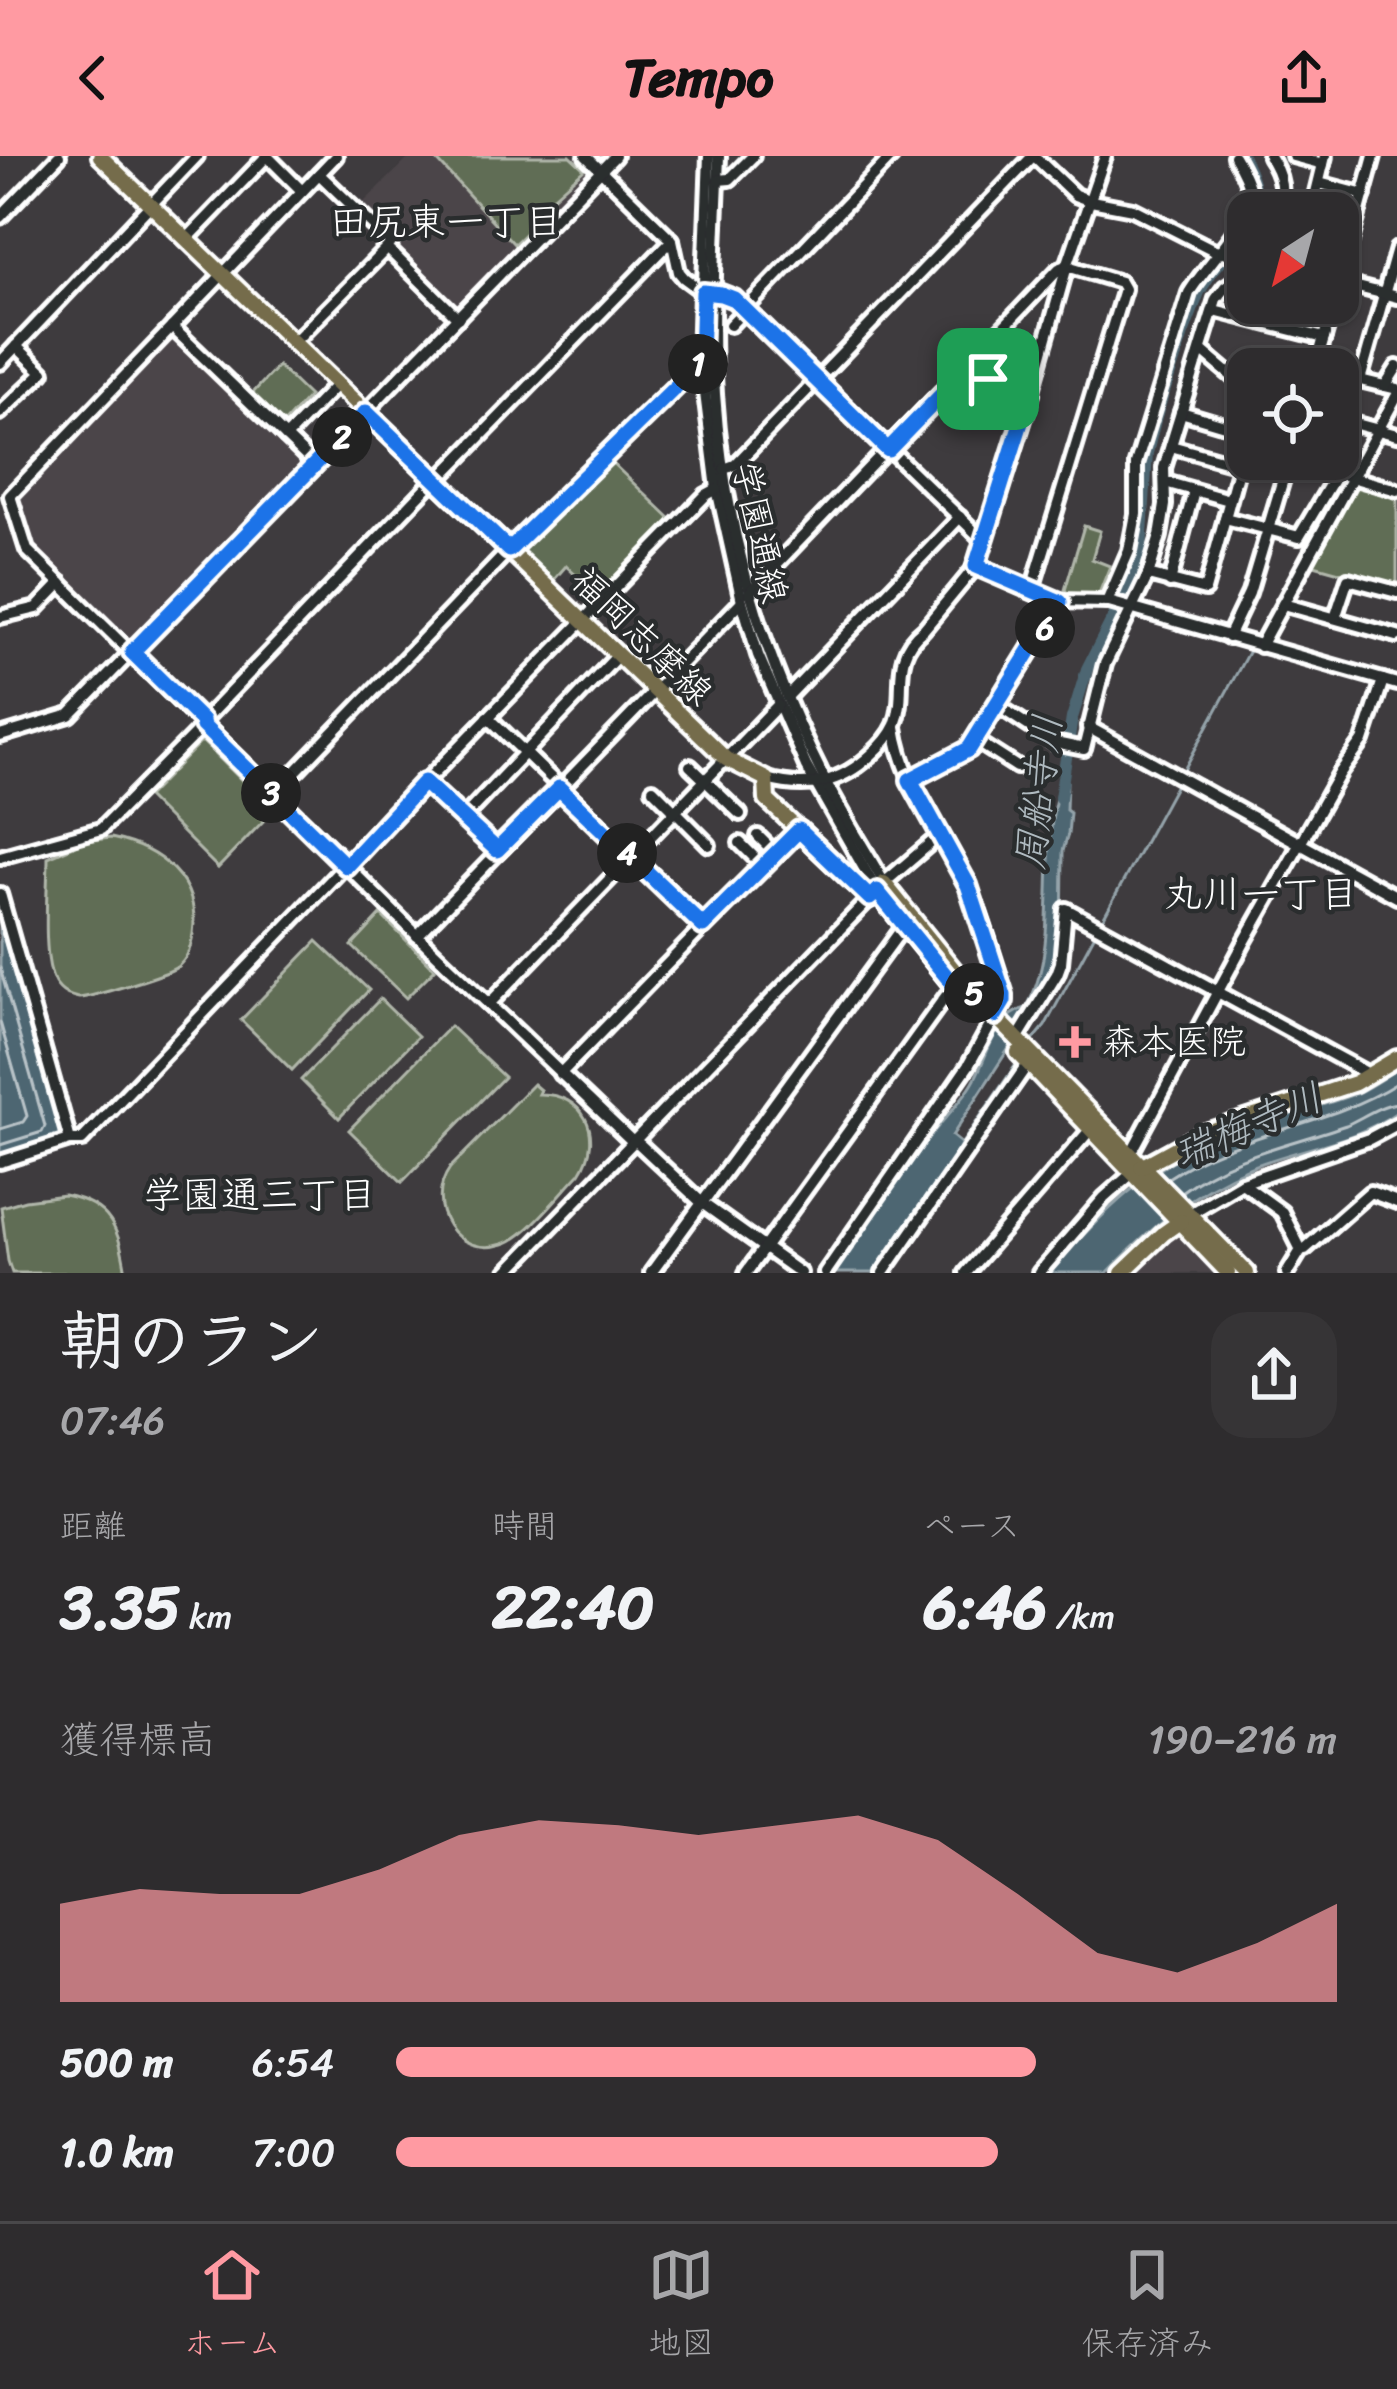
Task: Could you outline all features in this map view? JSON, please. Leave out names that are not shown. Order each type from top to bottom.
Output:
[{"type":"main road","name":"福岡志摩線","points":[[100,156],[726,758],[766,779]]},
{"type":"main road","points":[[766,779],[767,800],[877,890],[959,985]]},
{"type":"main road","points":[[877,890],[904,926],[1134,1165],[1228,1273]]},
{"type":"main road","points":[[993,1022],[1017,1039],[1031,1060]]},
{"type":"main road","points":[[1134,1165],[1203,1133],[1355,1084],[1397,1058]]},
{"type":"main road","points":[[1122,1273],[1183,1220]]},
{"type":"main road","points":[[1183,1220],[1247,1273]]},
{"type":"street","points":[[0,217],[59,156]]},
{"type":"street","points":[[0,363],[197,156]]},
{"type":"street","points":[[187,239],[266,156],[302,191]]},
{"type":"street","points":[[336,156],[5,498],[27,550],[273,795],[560,1074],[701,1203],[800,1273]]},
{"type":"street","points":[[586,156],[672,240],[679,272],[691,285],[734,299],[983,540]]},
{"type":"street","points":[[0,736],[70,715],[615,156]]},
{"type":"street","name":"学園通線","points":[[709,156],[715,391],[724,469],[758,656],[877,890]]},
{"type":"street","name":"学園通線","points":[[719,156],[701,362],[717,489],[746,597]]},
{"type":"street","points":[[718,180],[730,179],[753,156]]},
{"type":"street","points":[[730,325],[892,156]]},
{"type":"street","points":[[724,469],[735,465],[1034,156],[1075,195],[1133,209],[1227,254]]},
{"type":"street","points":[[825,1273],[968,1066],[1004,1001],[968,885],[910,780],[898,748],[895,727],[901,671],[914,637],[976,566],[1105,156]]},
{"type":"street","points":[[1108,602],[1129,551],[1136,514],[1136,464],[1189,293],[1249,205],[1250,190],[1234,156]]},
{"type":"street","points":[[1269,156],[1281,192]]},
{"type":"street","points":[[1293,156],[1324,160],[1317,192]]},
{"type":"street","points":[[1359,209],[1374,156]]},
{"type":"street","points":[[294,342],[391,243],[319,174]]},
{"type":"street","points":[[1319,183],[1364,195]]},
{"type":"street","points":[[0,857],[101,829],[672,240]]},
{"type":"street","points":[[386,248],[458,318]]},
{"type":"street","points":[[1393,390],[1360,380],[1391,296],[1396,256]]},
{"type":"street","points":[[417,935],[1059,269],[1067,266],[1120,282],[1124,290],[1032,589]]},
{"type":"street","points":[[998,705],[1055,743],[1084,749],[1105,664],[1148,575],[1160,536],[1164,468],[1220,292],[1227,286]]},
{"type":"street","points":[[1359,289],[1391,296]]},
{"type":"street","points":[[1214,310],[1324,338]]},
{"type":"street","points":[[1321,348],[1328,324]]},
{"type":"street","points":[[172,327],[315,465]]},
{"type":"street","points":[[0,413],[43,372],[16,346]]},
{"type":"street","points":[[985,350],[997,352],[988,379],[1030,394]]},
{"type":"street","points":[[1201,350],[1227,375]]},
{"type":"street","points":[[273,795],[509,550],[701,362]]},
{"type":"street","points":[[1359,466],[1378,430],[1397,367]]},
{"type":"street","points":[[286,437],[337,384]]},
{"type":"street","points":[[1181,412],[1227,426]]},
{"type":"street","points":[[1359,425],[1397,435]]},
{"type":"street","points":[[1171,446],[1227,462]]},
{"type":"street","points":[[1359,479],[1397,490]]},
{"type":"street","points":[[1148,575],[1204,590],[1235,480]]},
{"type":"street","points":[[1228,637],[1249,593],[1283,480]]},
{"type":"street","points":[[1225,518],[1299,537],[1333,480]]},
{"type":"street","points":[[1260,646],[1351,480]]},
{"type":"street","points":[[1165,482],[1229,500]]},
{"type":"street","points":[[0,1162],[82,1140],[582,620],[717,489]]},
{"type":"street","points":[[1169,582],[1194,491]]},
{"type":"street","points":[[489,1004],[960,517]]},
{"type":"street","points":[[976,566],[1060,602],[1108,602],[1397,684]]},
{"type":"street","points":[[1335,618],[1348,579],[1397,592]]},
{"type":"street","points":[[0,617],[37,608],[61,583]]},
{"type":"street","points":[[910,780],[960,756],[975,740],[1060,602]]},
{"type":"street","points":[[1283,604],[1397,636]]},
{"type":"street","points":[[463,818],[619,654]]},
{"type":"street","points":[[1039,1273],[1134,1165],[1218,990],[1340,773],[1364,741],[1383,680]]},
{"type":"street","points":[[488,717],[703,926]]},
{"type":"street","points":[[766,779],[822,784],[854,769],[895,727]]},
{"type":"street","points":[[1088,727],[1397,897]]},
{"type":"street","points":[[975,740],[1017,767]]},
{"type":"street","points":[[690,766],[740,814]]},
{"type":"street","points":[[424,782],[497,850]]},
{"type":"street","points":[[653,789],[709,845]]},
{"type":"street","points":[[560,1074],[799,830]]},
{"type":"street","points":[[506,1273],[877,890],[940,835]]},
{"type":"street","points":[[758,836],[776,853]]},
{"type":"street","points":[[740,844],[763,866]]},
{"type":"street","points":[[0,894],[70,1140]]},
{"type":"street","points":[[1017,1039],[1057,974],[1066,910],[1370,1075]]},
{"type":"street","points":[[651,1273],[904,926]]},
{"type":"street","points":[[746,1273],[946,996],[959,985]]},
{"type":"street","points":[[883,1273],[1031,1060]]},
{"type":"street","points":[[1183,1220],[1243,1183],[1369,1139],[1397,1124]]},
{"type":"street","points":[[966,1273],[1096,1128]]},
{"type":"street","points":[[1243,1183],[1282,1212],[1300,1250]]},
{"type":"street","points":[[1300,1250],[1370,1192],[1397,1202]]},
{"type":"street","points":[[1287,1273],[1300,1250]]},
{"type":"shaded area","points":[[411,156],[580,156],[594,172],[457,314],[389,249],[358,208]]},
{"type":"shaded area","points":[[171,335],[305,465],[132,644],[32,546],[18,495]]},
{"type":"shaded area","points":[[1173,1232],[1213,1273],[1128,1273]]},
{"type":"green space","points":[[433,156],[570,156],[584,169],[545,204],[549,210],[514,244]]},
{"type":"green space","points":[[278,366],[309,396],[281,427],[250,396]]},
{"type":"green space","points":[[607,458],[673,521],[600,598],[566,566],[552,582],[518,549]]},
{"type":"green space","points":[[1351,480],[1397,493],[1397,588],[1307,563]]},
{"type":"green space","points":[[1084,526],[1100,531],[1092,559],[1110,566],[1098,596],[1065,590]]},
{"type":"green space","points":[[202,741],[273,811],[218,868],[147,797]]},
{"type":"green space","points":[[111,838],[145,849],[173,869],[190,897],[192,939],[177,967],[79,998],[60,989],[51,971],[48,857],[85,841]]},
{"type":"green space","points":[[381,915],[435,969],[406,998],[352,946]]},
{"type":"green space","points":[[317,941],[369,990],[292,1070],[241,1020]]},
{"type":"green space","points":[[380,999],[418,1036],[339,1118],[301,1080]]},
{"type":"green space","points":[[450,1026],[504,1077],[402,1182],[349,1130]]},
{"type":"green space","points":[[533,1084],[538,1094],[567,1101],[586,1119],[590,1131],[587,1159],[580,1173],[523,1233],[503,1244],[471,1244],[458,1237],[443,1213],[443,1183],[450,1168]]},
{"type":"green space","points":[[64,1195],[103,1212],[116,1232],[126,1273],[12,1273],[1,1207]]},
{"type":"water","points":[[1067,782],[1066,810],[1070,813],[1063,851],[1062,941],[1050,985],[952,1136],[968,1149],[876,1273],[834,1273],[919,1151],[969,1089],[999,1029],[1026,1008],[1037,983],[1047,928],[1053,811],[1060,784]]},
{"type":"water","points":[[0,924],[61,1136],[0,1157]]},
{"type":"water","points":[[1397,1069],[1397,1112],[1380,1122],[1267,1161],[1209,1188],[1156,1227],[1107,1273],[1049,1273],[1107,1211],[1170,1162],[1240,1130],[1357,1093]]},
{"type":"waterway","name":"周船寺川","points":[[1242,156],[1254,192]]},
{"type":"waterway","name":"周船寺川","points":[[1060,798],[1072,718],[1087,669],[1141,551],[1147,453],[1156,416],[1199,292],[1227,254]]},
{"type":"waterway","points":[[1373,423],[1397,383]]},
{"type":"waterway","points":[[1359,449],[1369,432]]},
{"type":"waterway","points":[[1255,639],[1342,480]]},
{"type":"waterway","points":[[1100,924],[1251,647]]},
{"type":"waterway","points":[[1031,1043],[1096,932]]},
{"type":"waterway","points":[[960,1146],[1019,1060]]},
{"type":"place","name":"森本医院","points":[[1075,1042]]},
{"type":"district","name":"田尻東一丁目","points":[[446,221]]},
{"type":"district","name":"丸川一丁目","points":[[1261,893]]},
{"type":"district","name":"学園通三丁目","points":[[260,1194]]},
{"type":"route","points":[[703,292],[734,299],[888,450],[985,350],[997,352],[988,379],[1030,394],[976,566],[1060,602],[969,749],[910,780],[968,885],[1004,995],[995,1016],[963,981],[956,988],[877,891],[870,898],[799,830],[703,926],[559,788],[497,850],[424,782],[346,866],[132,652],[366,412],[509,550],[701,362],[703,292]]},
{"type":"water label","name":"瑞梅寺川","points":[[1248,1125]]}]
